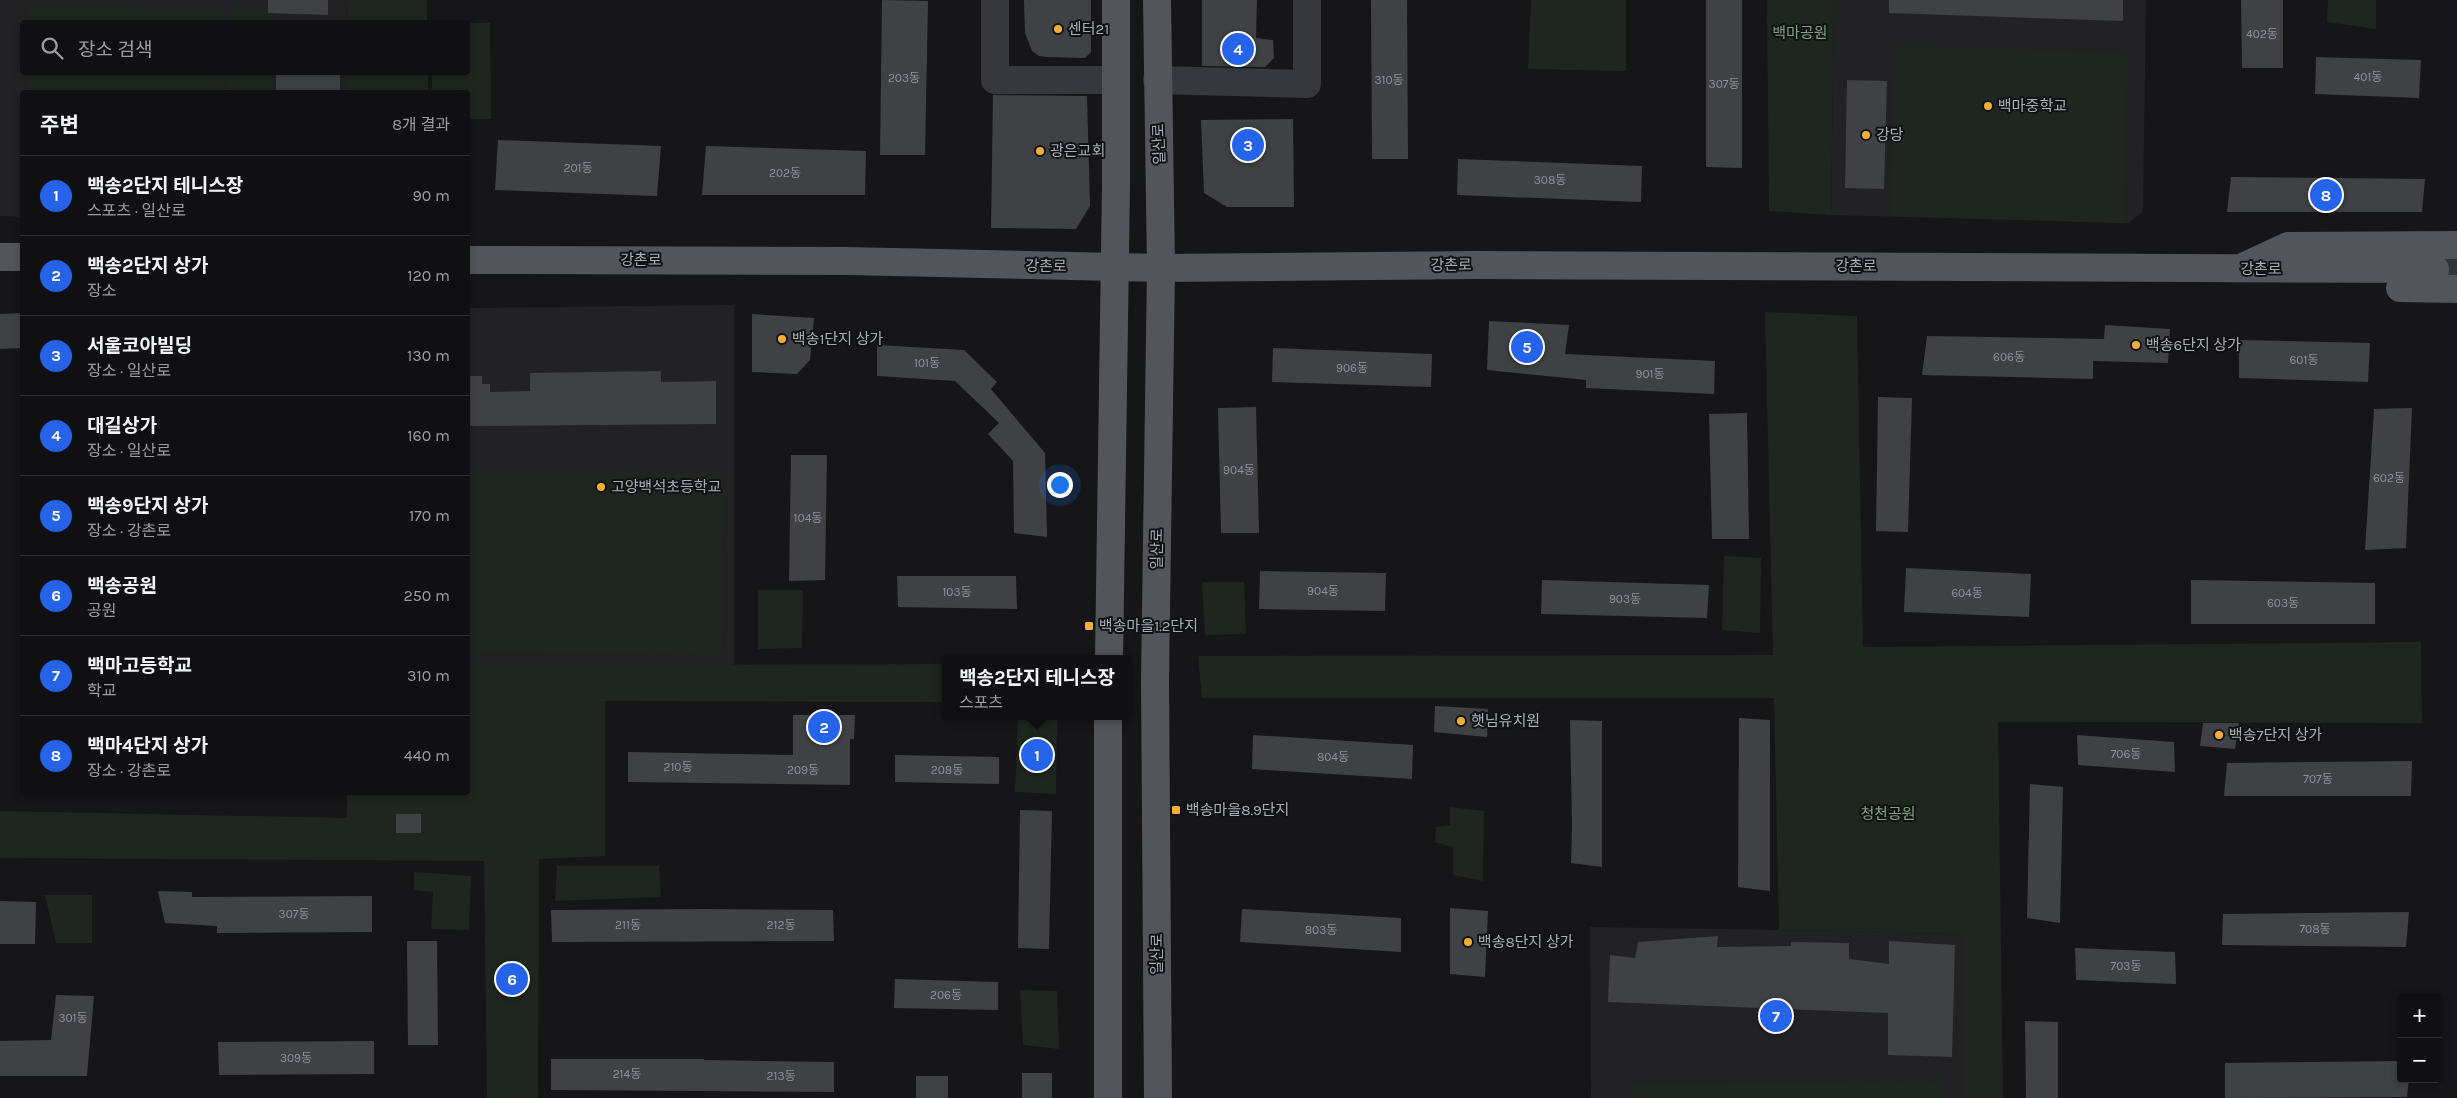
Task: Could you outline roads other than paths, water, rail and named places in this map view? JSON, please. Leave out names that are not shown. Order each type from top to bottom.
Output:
[{"type":"main road","points":[[1109,655],[1116,0]]},
{"type":"main road","name":"일산로","points":[[1157,0],[1162,268],[1156,680],[1158,1098]]},
{"type":"main road","points":[[2239,268],[2288,246],[2457,245]]},
{"type":"main road","points":[[0,257],[20,257]]},
{"type":"main road","name":"강촌로","points":[[470,260],[837,261],[1162,268],[1476,264],[2435,270]]},
{"type":"main road","points":[[2239,268],[2280,285],[2457,289]]},
{"type":"main road","points":[[1108,720],[1108,1098]]},
{"type":"street","points":[[995,0],[995,80],[1115,80]]},
{"type":"street","points":[[1157,80],[1307,84],[1307,0]]},
{"type":"tunnel","points":[[2435,269],[2457,270]]},
{"type":"place","name":"센터21","points":[[1058,29]]},
{"type":"place","name":"대길상가","points":[[1238,49]]},
{"type":"place","name":"백마중학교","points":[[1988,106]]},
{"type":"place","name":"강당","points":[[1866,135]]},
{"type":"place","name":"서울코아빌딩","points":[[1248,145]]},
{"type":"place","name":"광은교회","points":[[1040,151]]},
{"type":"place","name":"백마4단지 상가","points":[[2326,195]]},
{"type":"place","name":"백송1단지 상가","points":[[782,339]]},
{"type":"place","name":"백송6단지 상가","points":[[2136,345]]},
{"type":"place","name":"백송9단지 상가","points":[[1527,347]]},
{"type":"place","name":"고양백석초등학교","points":[[601,487]]},
{"type":"place","name":"백송마을1.2단지","points":[[1089,626]]},
{"type":"place","name":"햇님유치원","points":[[1461,721]]},
{"type":"place","name":"백송2단지 상가","points":[[824,727]]},
{"type":"place","name":"백송7단지 상가","points":[[2219,735]]},
{"type":"place","name":"백송2단지 테니스장","points":[[1037,755]]},
{"type":"place","name":"백송마을8.9단지","points":[[1176,810]]},
{"type":"place","name":"백송8단지 상가","points":[[1468,942]]},
{"type":"place","name":"백송공원","points":[[512,979]]},
{"type":"place","name":"백마고등학교","points":[[1776,1016]]},
{"type":"park label","name":"백마공원","points":[[1800,33]]},
{"type":"park label","name":"청천공원","points":[[1888,814]]}]
